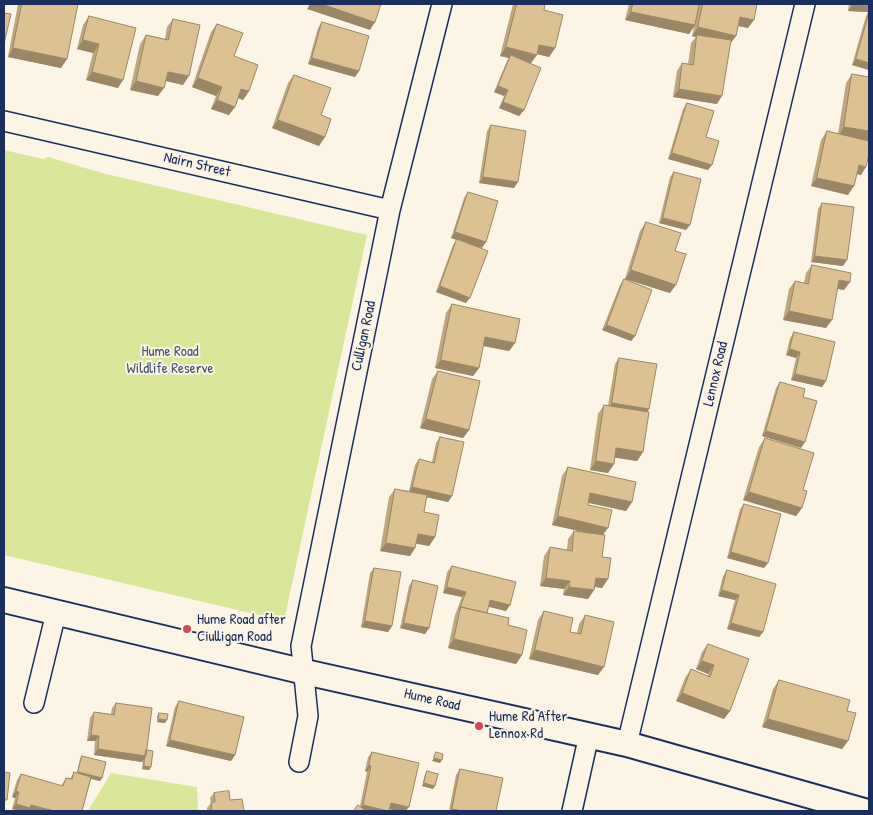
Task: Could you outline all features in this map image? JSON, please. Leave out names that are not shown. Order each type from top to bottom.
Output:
[{"type":"street","name":"Culligan Road","points":[[305,672],[301,646],[390,210],[442,4]]},
{"type":"street","name":"Lennox Road","points":[[627,744],[805,4]]},
{"type":"street","name":"Nairn Street","points":[[4,121],[390,210]]},
{"type":"street","name":"Hume Road","points":[[4,600],[305,672],[627,744],[864,811]]},
{"type":"street","points":[[34,703],[56,613]]},
{"type":"street","points":[[299,762],[308,716],[305,672]]},
{"type":"street","points":[[572,811],[589,735]]},
{"type":"green space","name":"Hume Road Wildlife Reserve","points":[[4,150],[43,159],[48,157],[102,173],[367,235],[284,621],[4,555]]},
{"type":"green space","points":[[111,773],[197,787],[198,811],[88,811]]},
{"type":"building","points":[[22,4],[78,4],[67,59],[13,48]]},
{"type":"building","points":[[322,4],[381,4],[375,22]]},
{"type":"building","points":[[517,4],[545,4],[544,10],[563,15],[555,48],[539,45],[537,55],[506,47]]},
{"type":"building","points":[[633,4],[699,4],[695,25],[631,12]]},
{"type":"building","points":[[703,4],[757,4],[754,20],[740,17],[736,36],[698,27]]},
{"type":"building","points":[[869,4],[869,6],[852,5]]},
{"type":"building","points":[[4,13],[11,14],[4,44]]},
{"type":"building","points":[[869,13],[869,63],[856,59]]},
{"type":"building","points":[[89,16],[136,28],[123,80],[92,72],[99,44],[83,40]]},
{"type":"building","points":[[173,19],[200,25],[189,76],[168,72],[164,88],[136,81],[146,35],[168,40]]},
{"type":"building","points":[[322,22],[369,36],[359,71],[312,58]]},
{"type":"building","points":[[217,24],[243,33],[234,56],[258,65],[249,91],[241,89],[235,107],[217,100],[222,87],[198,78]]},
{"type":"building","points":[[697,35],[731,40],[722,96],[679,89],[682,63],[693,65]]},
{"type":"building","points":[[511,55],[541,68],[524,110],[503,102],[508,90],[498,86]]},
{"type":"building","points":[[852,74],[869,77],[869,131],[844,127]]},
{"type":"building","points":[[294,75],[331,88],[321,115],[331,119],[325,137],[278,120]]},
{"type":"building","points":[[687,103],[714,111],[706,137],[719,141],[712,165],[672,153]]},
{"type":"building","points":[[491,125],[526,131],[518,182],[483,177]]},
{"type":"building","points":[[827,131],[869,141],[866,167],[859,165],[854,186],[817,178]]},
{"type":"building","points":[[674,172],[701,179],[690,225],[663,218]]},
{"type":"building","points":[[468,192],[498,201],[486,242],[455,232]]},
{"type":"building","points":[[822,203],[854,207],[847,260],[815,256]]},
{"type":"building","points":[[646,222],[681,233],[675,251],[686,254],[676,285],[631,270]]},
{"type":"building","points":[[457,239],[488,251],[470,298],[440,286]]},
{"type":"building","points":[[812,265],[851,273],[850,282],[839,280],[832,320],[789,311],[795,281],[808,284]]},
{"type":"building","points":[[624,279],[652,290],[635,336],[607,325]]},
{"type":"building","points":[[452,304],[520,319],[515,343],[485,337],[479,368],[441,360]]},
{"type":"building","points":[[794,332],[835,342],[826,381],[795,374],[800,352],[790,349]]},
{"type":"building","points":[[619,358],[657,364],[649,409],[612,403]]},
{"type":"building","points":[[438,371],[480,381],[469,430],[426,419]]},
{"type":"building","points":[[780,382],[805,389],[803,397],[817,401],[805,442],[766,431]]},
{"type":"building","points":[[604,405],[649,412],[643,452],[616,448],[614,464],[596,461]]},
{"type":"building","points":[[440,437],[464,442],[452,496],[412,487],[419,459],[434,463]]},
{"type":"building","points":[[765,438],[814,453],[803,490],[807,491],[802,508],[749,492]]},
{"type":"building","points":[[568,467],[636,482],[632,502],[590,493],[588,505],[612,510],[608,528],[558,516]]},
{"type":"building","points":[[395,489],[427,495],[424,512],[439,515],[435,537],[418,534],[415,548],[386,543]]},
{"type":"building","points":[[744,504],[781,514],[768,563],[731,552]]},
{"type":"building","points":[[574,531],[605,535],[602,557],[611,558],[608,579],[596,578],[594,590],[569,587],[570,581],[546,578],[550,547],[572,551]]},
{"type":"building","points":[[452,566],[516,582],[510,605],[490,600],[487,613],[461,607],[459,610],[466,592],[447,587]]},
{"type":"building","points":[[374,568],[401,572],[392,626],[365,621]]},
{"type":"building","points":[[727,570],[776,584],[763,632],[731,623],[739,595],[722,590]]},
{"type":"building","points":[[413,580],[438,586],[429,628],[404,623]]},
{"type":"building","points":[[461,607],[509,618],[508,625],[527,630],[522,655],[454,639]]},
{"type":"building","points":[[544,611],[573,618],[570,632],[581,634],[585,615],[614,622],[604,667],[535,650]]},
{"type":"building","points":[[708,644],[749,659],[730,711],[682,693],[691,669],[710,677],[714,665],[702,661]]},
{"type":"building","points":[[779,680],[850,700],[847,711],[856,713],[848,741],[768,719]]},
{"type":"building","points":[[179,701],[244,717],[235,755],[170,740]]},
{"type":"building","points":[[116,703],[152,708],[146,756],[98,749],[99,736],[91,735],[94,712],[114,715]]},
{"type":"building","points":[[159,713],[168,714],[167,720],[159,719]]},
{"type":"building","points":[[146,750],[153,751],[151,767],[144,766]]},
{"type":"building","points":[[372,752],[419,763],[409,807],[391,803],[388,811],[363,805]]},
{"type":"building","points":[[436,752],[443,754],[442,760],[434,758]]},
{"type":"building","points":[[82,756],[106,762],[102,778],[78,772]]},
{"type":"building","points":[[460,769],[503,778],[496,811],[462,811],[452,809]]},
{"type":"building","points":[[427,771],[438,774],[435,786],[424,783]]},
{"type":"building","points":[[4,772],[10,773],[7,800],[4,800]]},
{"type":"building","points":[[74,772],[91,777],[82,811],[54,811],[31,805],[30,808],[16,804],[19,792],[16,791],[21,774],[63,786],[66,778],[72,779]]},
{"type":"building","points":[[229,791],[230,800],[242,799],[244,811],[212,811],[211,802],[215,802],[214,793]]},
{"type":"building","points":[[358,805],[366,811],[354,811]]},
{"type":"place","name":"Hume Road after Ciulligan Road","points":[[187,629]]},
{"type":"place","name":"Hume Rd After Lennox Rd","points":[[479,726]]}]
